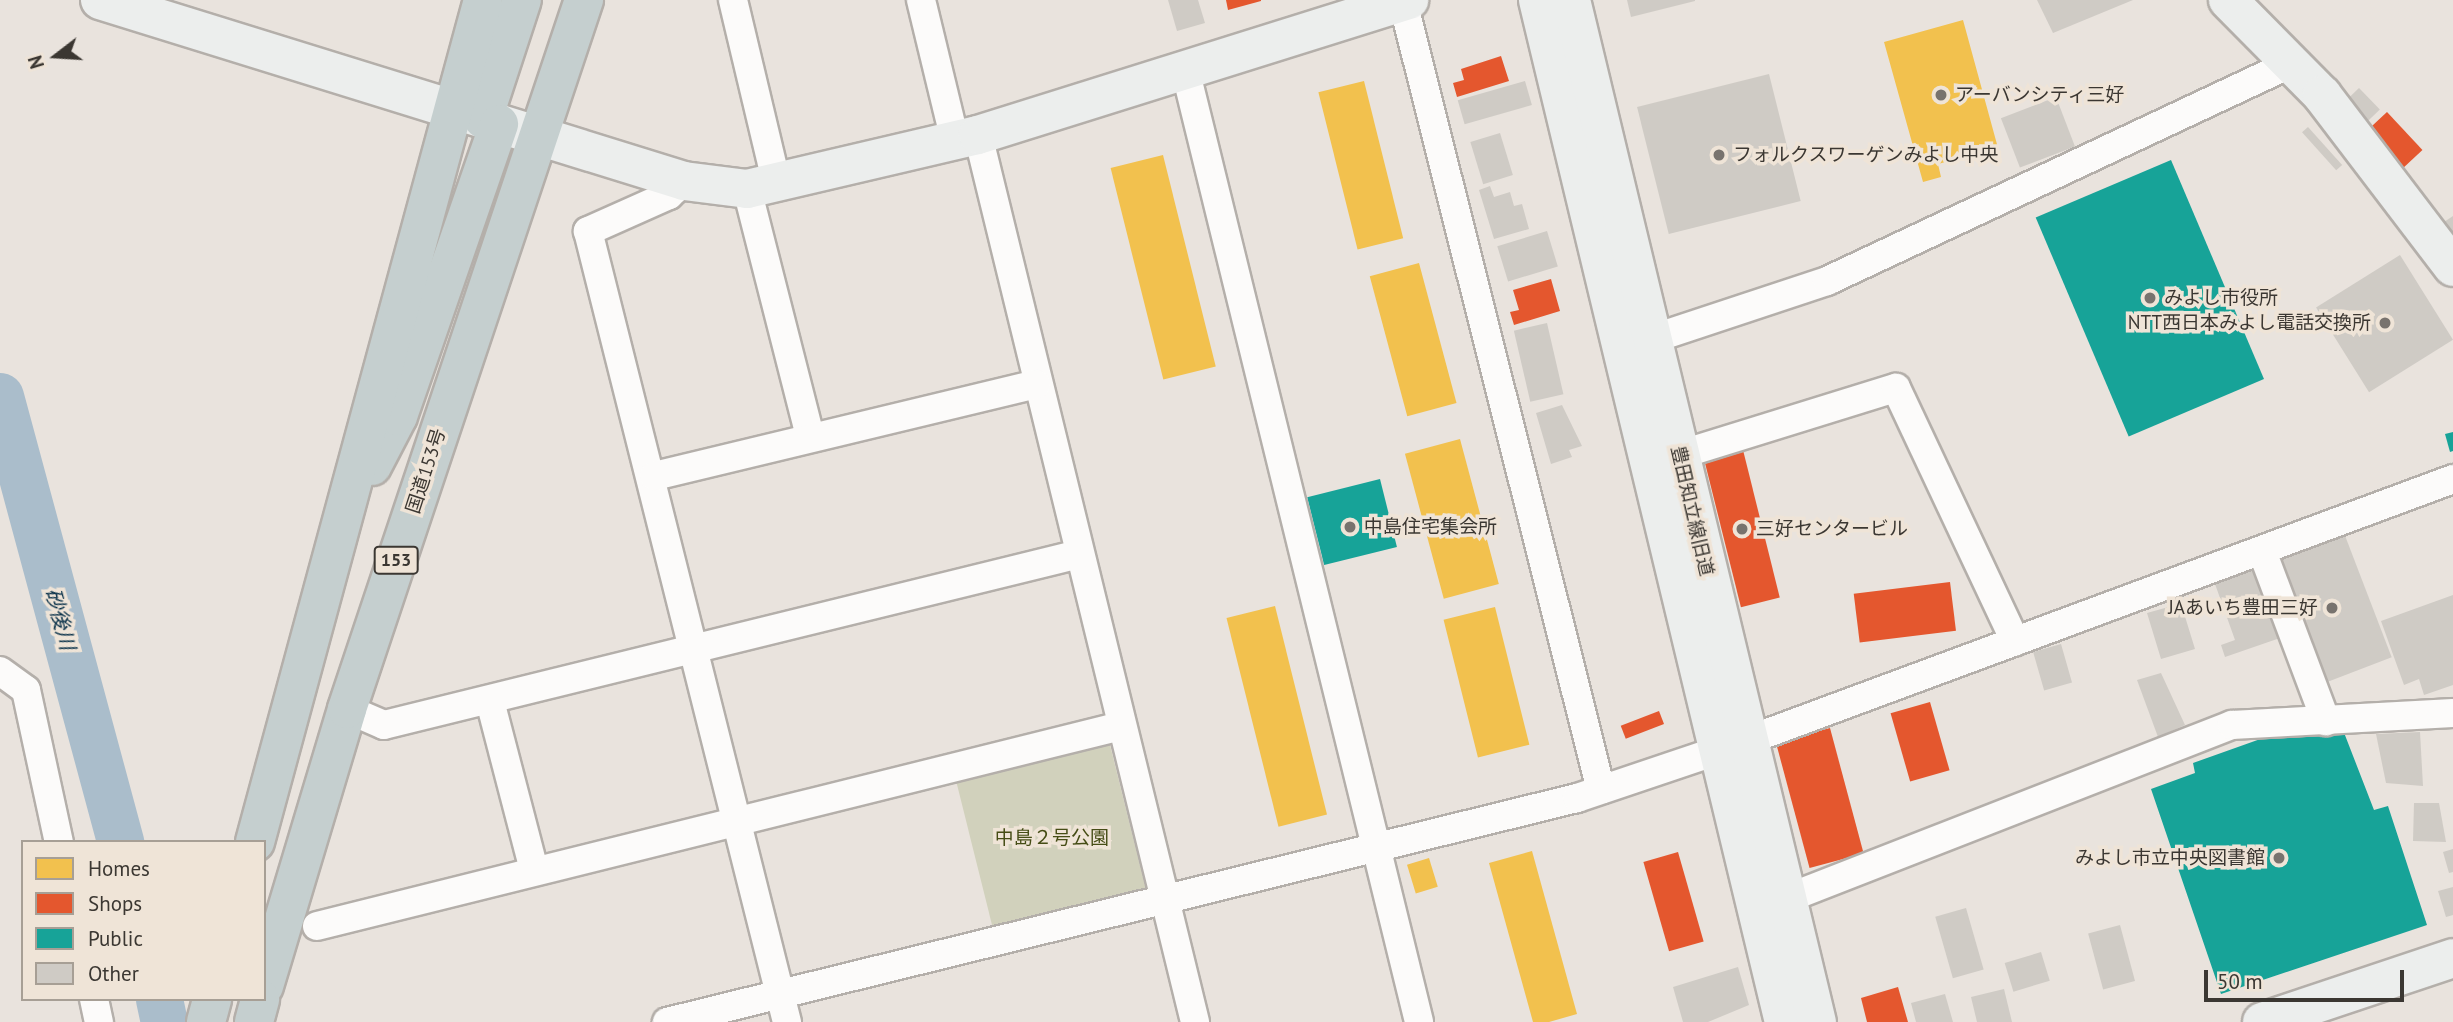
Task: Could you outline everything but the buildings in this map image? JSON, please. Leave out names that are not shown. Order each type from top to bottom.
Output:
[{"type":"highway","points":[[479,117],[483,0]]},
{"type":"highway","points":[[256,840],[340,526],[398,416],[479,117],[522,0]]},
{"type":"highway","name":"国道153号","points":[[266,979],[346,709],[584,0]]},
{"type":"highway","points":[[206,1022],[211,1001]]},
{"type":"highway","points":[[254,1022],[259,1001]]},
{"type":"street","points":[[100,0],[684,181],[762,187],[966,138],[1406,1],[1601,789]]},
{"type":"street","points":[[733,0],[762,187],[810,436]]},
{"type":"street","points":[[921,0],[966,138],[1037,384],[1195,1022]]},
{"type":"street","name":"豊田知立線旧道","points":[[1538,0],[1731,746],[1783,900],[1817,1022]]},
{"type":"street","name":"豊田知立線旧道","points":[[1571,0],[1649,340],[1679,455],[1784,1022]]},
{"type":"street","points":[[2228,0],[2292,63],[2390,178],[2453,267]]},
{"type":"street","points":[[1649,340],[1827,281],[2292,63]]},
{"type":"street","points":[[1185,69],[1419,1022]]},
{"type":"street","points":[[684,181],[669,195],[587,231],[654,476],[693,649],[787,1022]]},
{"type":"street","points":[[654,476],[810,436],[1037,384]]},
{"type":"street","points":[[1679,455],[1896,388],[2015,641]]},
{"type":"street","points":[[667,1022],[1601,789],[1731,746],[2453,479]]},
{"type":"street","points":[[2262,551],[2326,721]]},
{"type":"street","points":[[346,709],[384,725],[1079,554]]},
{"type":"street","points":[[0,670],[26,690],[59,840]]},
{"type":"street","points":[[490,701],[534,870]]},
{"type":"street","points":[[1783,900],[2232,725],[2453,713]]},
{"type":"street","points":[[317,926],[736,819],[1121,726]]},
{"type":"street","points":[[2262,1022],[2453,958]]},
{"type":"street","points":[[94,1001],[99,1022]]},
{"type":"green space","name":"中島２号公園","points":[[1110,745],[1147,893],[994,932],[957,783]]},
{"type":"waterway","name":"砂後川","points":[[0,396],[119,840]]},
{"type":"waterway","name":"砂後川","points":[[159,1001],[164,1022]]},
{"type":"place","name":"アーバンシティ三好","points":[[1941,95]]},
{"type":"place","name":"フォルクスワーゲンみよし中央","points":[[1719,155]]},
{"type":"place","name":"みよし市役所","points":[[2150,298]]},
{"type":"place","name":"NTT西日本みよし電話交換所","points":[[2385,323]]},
{"type":"place","name":"中島住宅集会所","points":[[1350,527]]},
{"type":"place","name":"三好センタービル","points":[[1742,529]]},
{"type":"place","name":"JAあいち豊田三好","points":[[2332,608]]},
{"type":"place","name":"みよし市立中央図書館","points":[[2279,858]]}]
